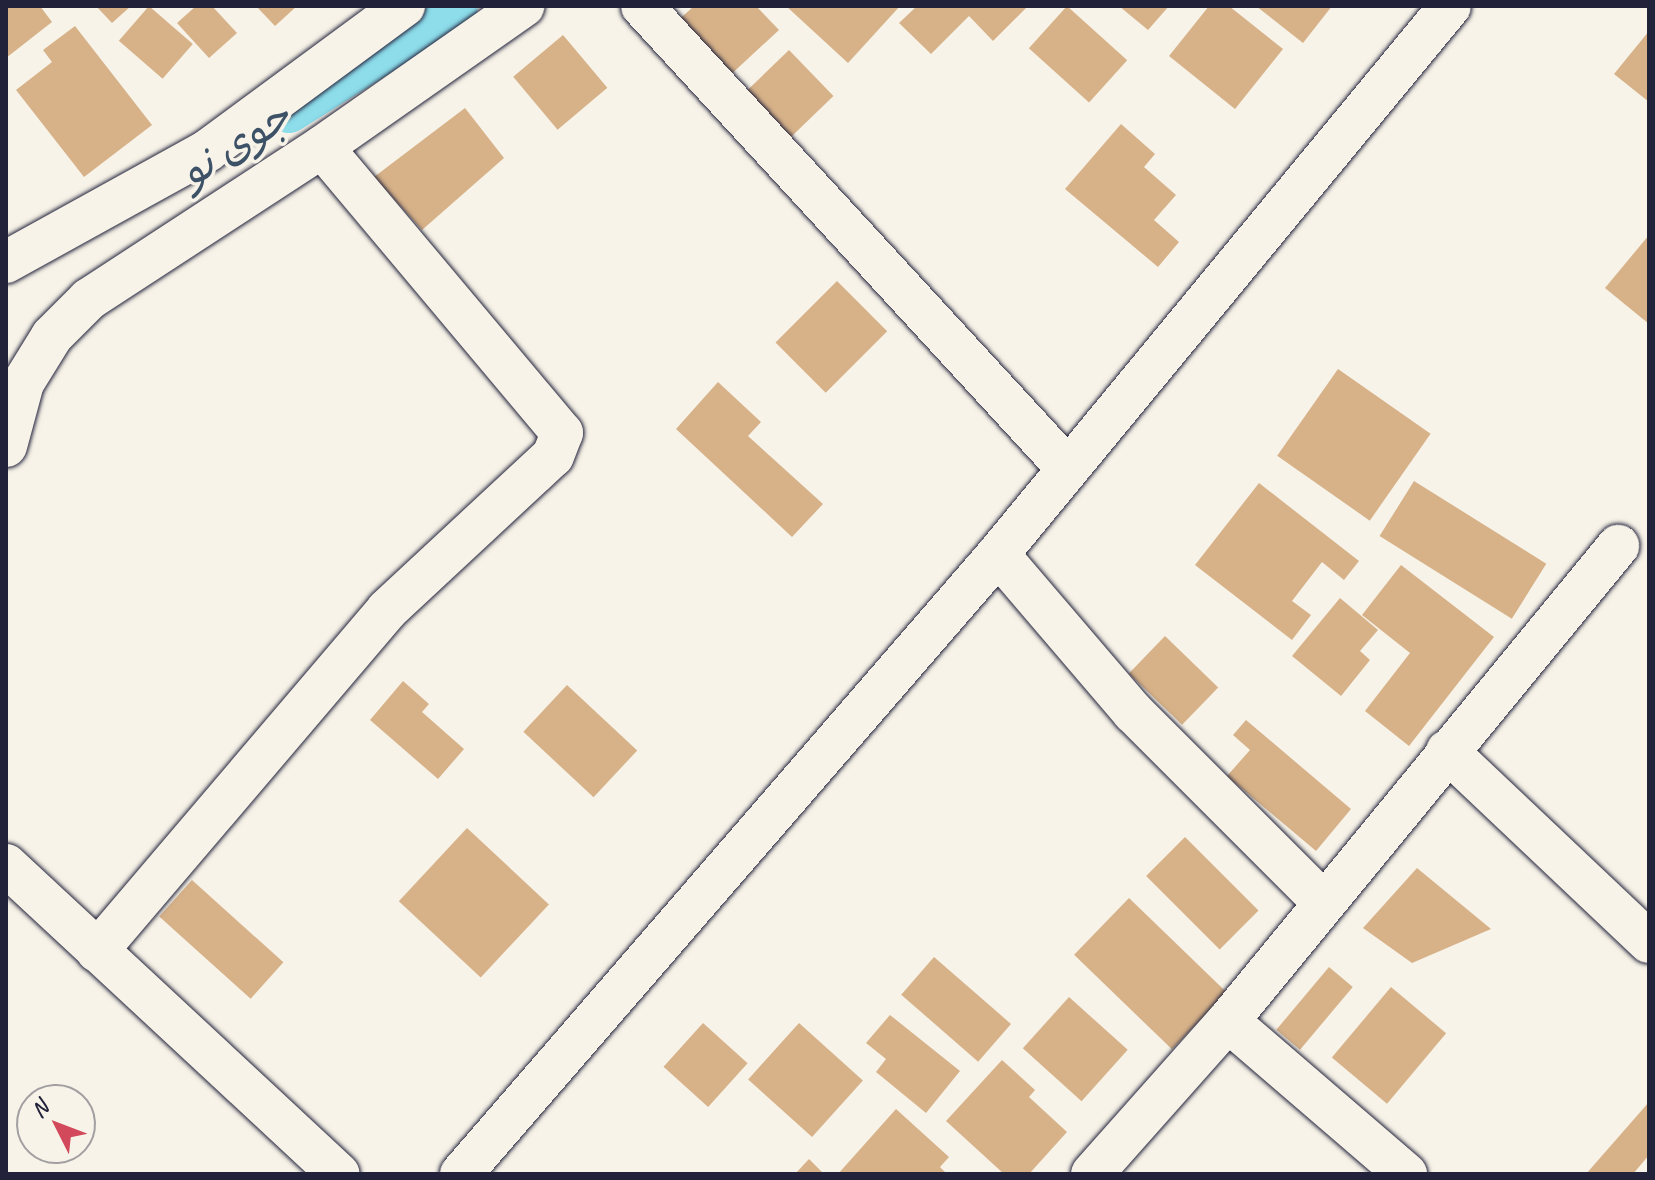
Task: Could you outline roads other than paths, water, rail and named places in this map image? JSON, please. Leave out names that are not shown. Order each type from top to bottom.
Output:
[{"type":"street","points":[[6,262],[207,151],[404,6]]},
{"type":"street","points":[[6,446],[23,383],[52,336],[89,299],[322,147],[523,6]]},
{"type":"street","points":[[642,6],[1068,469]]},
{"type":"street","points":[[461,1174],[998,554],[1450,6]]},
{"type":"street","points":[[97,951],[387,610],[553,456],[562,433],[322,147]]},
{"type":"street","points":[[1092,1174],[1228,1021],[1322,901],[1618,546]]},
{"type":"street","points":[[998,554],[1133,712],[1322,901]]},
{"type":"street","points":[[1447,751],[1649,942]]},
{"type":"street","points":[[6,865],[338,1174]]},
{"type":"street","points":[[1228,1021],[1406,1174]]},
{"type":"waterway","name":"جوی نو","points":[[289,111],[456,6]]}]
